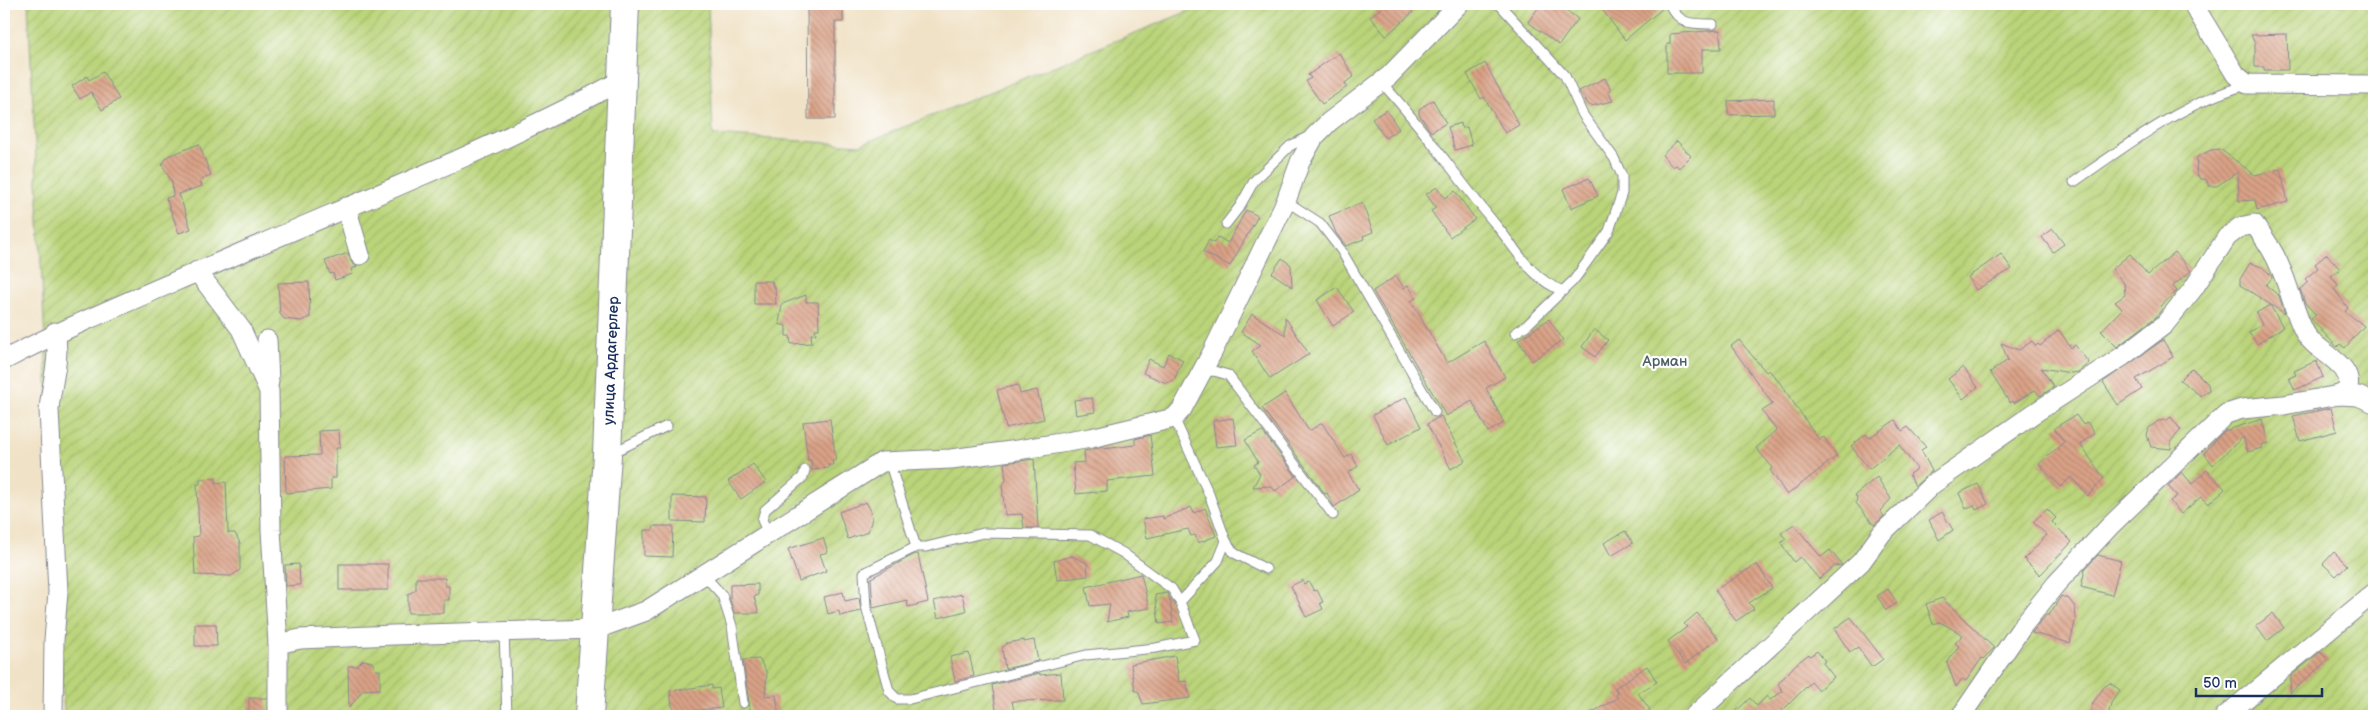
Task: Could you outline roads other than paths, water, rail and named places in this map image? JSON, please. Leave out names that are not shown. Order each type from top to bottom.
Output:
[{"type":"main road","name":"улица Ардагерлер","points":[[589,716],[607,455],[625,4]]},
{"type":"street","points":[[278,644],[300,639],[596,629],[646,611],[882,462],[889,460],[951,458],[1011,451],[1091,438],[1174,418],[1182,409],[1202,372],[1286,201],[1300,162],[1314,138],[1381,82],[1459,4]]},
{"type":"street","points":[[2193,4],[2236,75],[2247,84],[2374,85]]},
{"type":"street","points":[[4,360],[56,332],[496,144],[622,80]]},
{"type":"street","points":[[346,207],[360,255]]},
{"type":"street","points":[[1694,716],[1861,562],[1882,533],[1933,484],[2033,414],[2123,356],[2164,325],[2193,289],[2227,237],[2240,227],[2254,224],[2264,236],[2280,267],[2305,334],[2345,370],[2350,378],[2347,391],[2339,395]]},
{"type":"street","points":[[197,271],[240,329],[269,390]]},
{"type":"street","points":[[53,716],[54,640],[58,592],[49,410],[50,384],[55,375],[59,349],[56,332]]},
{"type":"street","points":[[267,340],[271,530],[278,644],[278,716]]},
{"type":"street","points":[[1961,716],[2024,624],[2056,584],[2104,531],[2226,414],[2242,409],[2284,405],[2339,395],[2358,396],[2374,402]]},
{"type":"street","points":[[2225,716],[2374,593]]},
{"type":"lane","points":[[1499,4],[1565,76],[1583,115],[1614,158],[1622,176],[1622,193],[1609,231],[1574,280],[1527,325],[1514,333]]},
{"type":"lane","points":[[1668,4],[1681,21],[1695,24],[1713,24]]},
{"type":"lane","points":[[1381,82],[1412,118],[1482,211],[1535,275],[1548,286],[1563,291]]},
{"type":"lane","points":[[2074,182],[2115,153],[2168,120],[2205,101],[2247,84]]},
{"type":"lane","points":[[1226,224],[1240,206],[1254,181],[1290,146],[1322,130]]},
{"type":"lane","points":[[1286,201],[1320,224],[1341,250],[1435,412]]},
{"type":"lane","points":[[1202,372],[1214,371],[1228,375],[1333,515]]},
{"type":"lane","points":[[1174,418],[1209,494],[1226,541],[1234,553],[1266,569]]},
{"type":"lane","points":[[607,455],[667,426]]},
{"type":"lane","points":[[889,460],[916,547]]},
{"type":"lane","points":[[768,533],[762,520],[765,510],[803,477],[805,470]]},
{"type":"lane","points":[[983,533],[1090,535],[1123,553],[1163,580],[1172,589],[1180,602],[1195,640],[1156,648],[1086,655],[918,697],[897,699],[889,690],[866,606],[864,573],[916,547],[926,547],[983,533]]},
{"type":"lane","points":[[1180,602],[1218,561],[1226,541]]},
{"type":"lane","points":[[703,574],[722,595],[732,626],[743,703]]},
{"type":"lane","points":[[504,632],[507,716]]},
{"type":"park label","name":"Арман","points":[[1665,361]]}]
